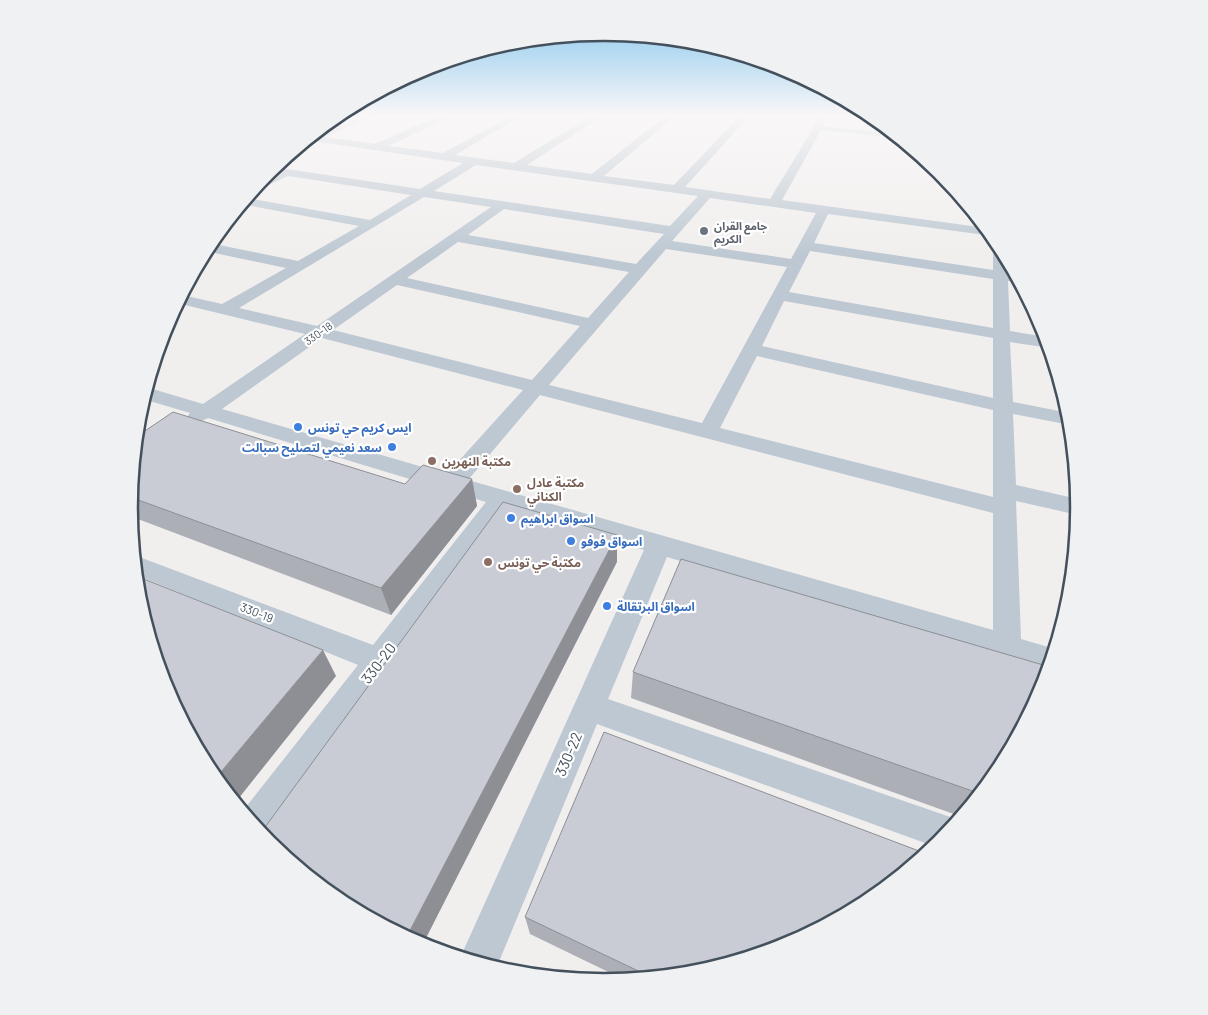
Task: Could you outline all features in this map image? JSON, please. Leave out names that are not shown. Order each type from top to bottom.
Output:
[{"type":"street","points":[[226,309],[372,224],[473,161]]},
{"type":"street","points":[[477,161],[980,232]]},
{"type":"street","points":[[516,167],[525,161]]},
{"type":"street","points":[[594,178],[615,161]]},
{"type":"street","points":[[677,189],[703,161]]},
{"type":"street","points":[[774,203],[798,161]]},
{"type":"street","points":[[281,171],[502,205],[796,264]]},
{"type":"street","points":[[274,178],[288,172]]},
{"type":"street","points":[[451,484],[707,193]]},
{"type":"street","points":[[251,202],[372,224]]},
{"type":"street","name":"330-18","points":[[181,428],[502,205]]},
{"type":"street","points":[[708,431],[824,210]]},
{"type":"street","points":[[456,237],[640,269]]},
{"type":"street","points":[[805,246],[1009,277],[1001,335],[1007,647]]},
{"type":"street","points":[[216,249],[300,266]]},
{"type":"street","points":[[394,280],[592,324]]},
{"type":"street","points":[[780,295],[1040,342]]},
{"type":"street","points":[[186,301],[320,332],[708,431],[1004,499],[1070,506]]},
{"type":"street","points":[[751,349],[1061,417]]},
{"type":"street","points":[[152,396],[1046,658]]},
{"type":"street","name":"330-20","points":[[258,820],[502,498]]},
{"type":"street","name":"330-22","points":[[481,957],[659,545]]},
{"type":"street","name":"330-19","points":[[142,567],[380,661]]},
{"type":"street","points":[[589,707],[940,830]]},
{"type":"building","points":[[173,412],[405,484],[423,465],[472,479],[381,588],[138,500],[145,431]]},
{"type":"building","points":[[503,502],[617,535],[410,931],[345,895],[297,858],[265,827]]},
{"type":"building","points":[[681,559],[1043,665],[1035,686],[1008,741],[974,791],[633,672]]},
{"type":"building","points":[[144,579],[323,650],[220,773],[200,741],[173,686],[154,628]]},
{"type":"building","points":[[604,732],[919,851],[863,895],[810,926],[754,949],[695,965],[641,972],[525,917]]},
{"type":"place","name":"جامع القران الكريم","points":[[704,231]]},
{"type":"place","name":"ايس كريم حي تونس","points":[[298,427]]},
{"type":"place","name":"سعد نعيمي لتصليح سبالت","points":[[392,447]]},
{"type":"place","name":"مكتبة النهرين","points":[[432,461]]},
{"type":"place","name":"مكتبة عادل الكناني","points":[[517,489]]},
{"type":"place","name":"اسواق ابراهيم","points":[[511,518]]},
{"type":"place","name":"اسواق فوفو","points":[[571,541]]},
{"type":"place","name":"مكتبة حي تونس","points":[[488,562]]},
{"type":"place","name":"اسواق البرتقالة","points":[[607,606]]}]
